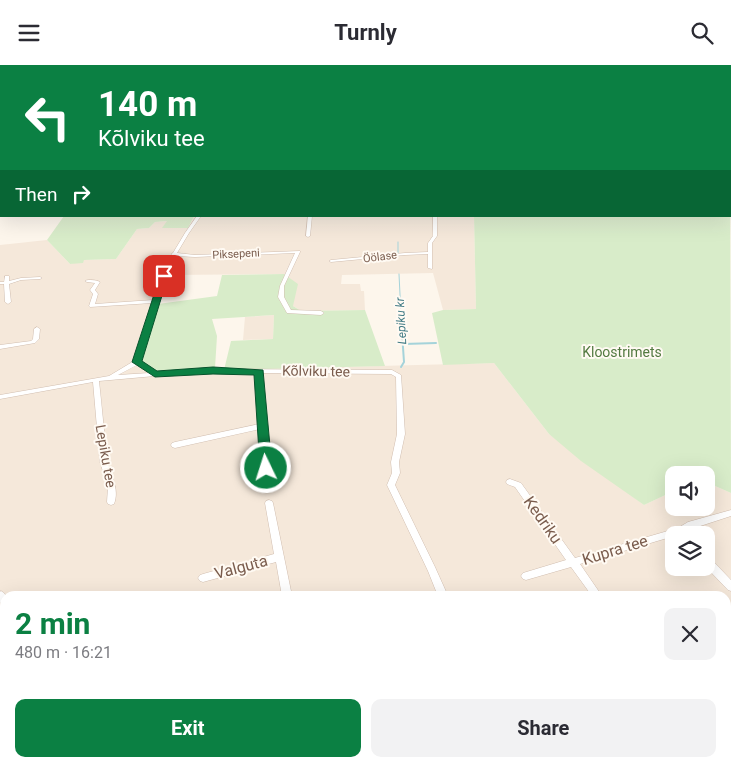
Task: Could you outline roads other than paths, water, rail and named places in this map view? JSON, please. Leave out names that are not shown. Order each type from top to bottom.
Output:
[{"type":"street","points":[[107,378],[137,362],[155,301],[173,254],[198,217]]},
{"type":"street","points":[[308,236],[310,217]]},
{"type":"street","points":[[430,268],[430,243],[436,236],[435,217]]},
{"type":"street","name":"Piksepeni","points":[[173,254],[298,252],[282,286],[281,297],[289,312],[321,313]]},
{"type":"street","name":"Öölase","points":[[331,261],[430,253]]},
{"type":"street","points":[[8,302],[4,281],[40,278]]},
{"type":"street","points":[[87,281],[98,282],[92,290],[96,294],[92,306],[155,301]]},
{"type":"street","points":[[0,347],[33,342],[36,339],[37,329]]},
{"type":"street","points":[[137,362],[155,374]]},
{"type":"street","name":"Kõlviku tee","points":[[0,397],[107,378],[155,374],[213,371],[392,371],[397,373],[399,376],[401,434],[395,462],[396,473],[391,485],[441,591]]},
{"type":"street","points":[[259,372],[266,468]]},
{"type":"street","name":"Lepiku tee","points":[[96,381],[104,462],[112,487],[111,502]]},
{"type":"street","points":[[175,445],[263,426]]},
{"type":"street","name":"Kedriku","points":[[510,482],[518,485],[594,591]]},
{"type":"street","name":"Valguta","points":[[269,503],[286,591]]},
{"type":"street","name":"Kupra tee","points":[[688,526],[731,513]]},
{"type":"street","name":"Kupra tee","points":[[526,576],[665,538]]},
{"type":"street","name":"Valguta","points":[[203,578],[279,557]]},
{"type":"street","points":[[715,570],[731,587]]},
{"type":"waterway","name":"Lepiku kr","points":[[398,242],[398,253]]},
{"type":"waterway","name":"Lepiku kr","points":[[399,274],[402,335]]},
{"type":"waterway","name":"Lepiku kr","points":[[401,367],[404,362],[402,333]]},
{"type":"waterway","points":[[404,344],[436,343]]},
{"type":"park label","name":"Kloostrimets","points":[[622,352]]}]
